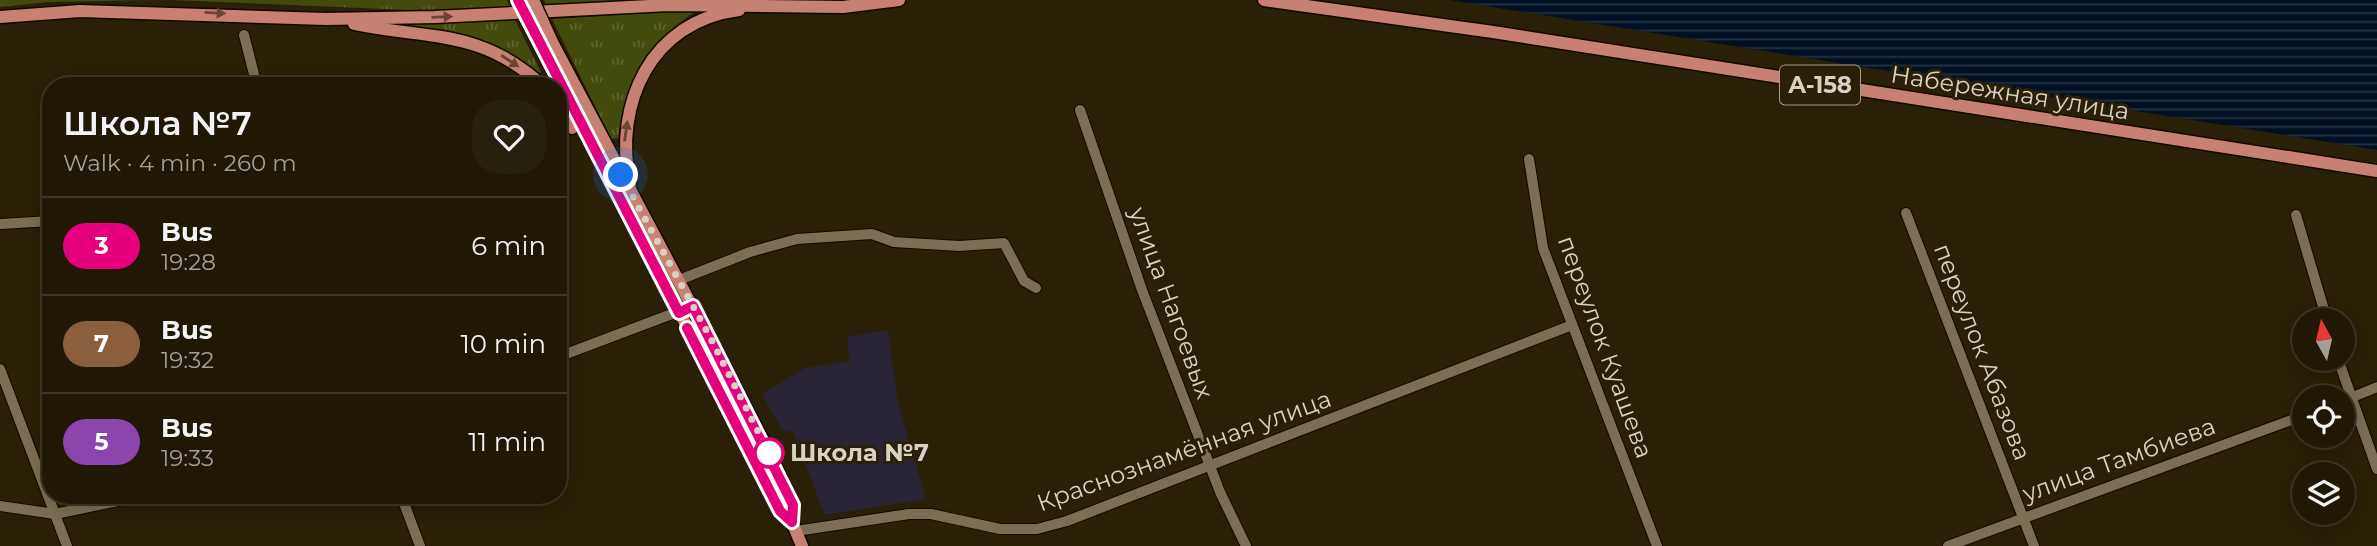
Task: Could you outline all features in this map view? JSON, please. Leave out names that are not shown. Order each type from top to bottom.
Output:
[{"type":"main road","points":[[162,0],[184,12]]},
{"type":"main road","points":[[518,0],[565,77]]},
{"type":"main road","points":[[533,0],[546,44],[561,77]]},
{"type":"main road","points":[[825,7],[846,0]]},
{"type":"main road","points":[[0,17],[80,12],[184,12],[326,19],[435,18],[669,5],[825,7],[899,0]]},
{"type":"main road","name":"Набережная улица","points":[[1264,0],[1506,34],[2377,171]]},
{"type":"main road","points":[[633,198],[624,158],[625,135],[635,91],[652,62],[672,40],[702,19],[776,6]]},
{"type":"main road","points":[[326,19],[442,35],[478,44],[510,61],[530,77]]},
{"type":"main road","points":[[567,81],[693,306],[793,505],[794,526],[802,546]]},
{"type":"main road","points":[[567,91],[596,157],[780,511],[794,526]]},
{"type":"main road","points":[[567,119],[596,157]]},
{"type":"street","points":[[244,36],[255,77]]},
{"type":"street","name":"улица Нагоевых","points":[[1080,110],[1142,290],[1235,527],[1246,546]]},
{"type":"street","name":"переулок Куашева","points":[[1529,159],[1543,248],[1657,546]]},
{"type":"street","name":"переулок Абазова","points":[[1906,213],[2034,546]]},
{"type":"street","points":[[2296,215],[2323,308]]},
{"type":"street","points":[[0,224],[42,222]]},
{"type":"street","points":[[679,281],[750,251],[797,239],[872,234],[894,243],[959,246],[1004,243],[1024,281],[1036,288]]},
{"type":"street","points":[[567,354],[693,306]]},
{"type":"street","name":"Краснознамённая улица","points":[[794,526],[909,513],[931,514],[1000,529],[1037,529],[1068,521],[1572,325]]},
{"type":"street","points":[[0,369],[42,480]]},
{"type":"street","points":[[2355,397],[2377,387]]},
{"type":"street","points":[[2355,418],[2377,469]]},
{"type":"street","name":"улица Тамбиева","points":[[1948,546],[2292,420]]},
{"type":"street","points":[[51,504],[67,546]]},
{"type":"street","points":[[0,506],[55,514],[103,504]]},
{"type":"street","points":[[404,504],[420,546]]},
{"type":"shaded area","name":"Школа №7","points":[[888,330],[898,404],[926,499],[825,515],[793,432],[782,430],[762,394],[805,368],[850,361],[847,337]]},
{"type":"green space","points":[[0,0],[150,0],[48,2],[0,7]]},
{"type":"green space","points":[[173,0],[507,0],[510,8],[409,10]]},
{"type":"green space","points":[[544,0],[707,0],[546,5]]},
{"type":"green space","points":[[697,10],[664,36],[641,64],[627,97],[618,138],[611,139],[552,19]]},
{"type":"green space","points":[[515,20],[541,72],[537,74],[502,50],[470,36],[393,25]]},
{"type":"water","points":[[1449,0],[2377,0],[2377,150]]},
{"type":"bus line","name":"3","points":[[518,0],[556,77]]},
{"type":"bus line","name":"3","points":[[567,100],[679,313],[693,306],[710,337],[793,505],[792,522],[780,511],[751,449],[687,328]]},
{"type":"place","name":"Школа №7","points":[[769,453]]},
{"type":"route","points":[[621,175],[710,337],[769,453]]}]
